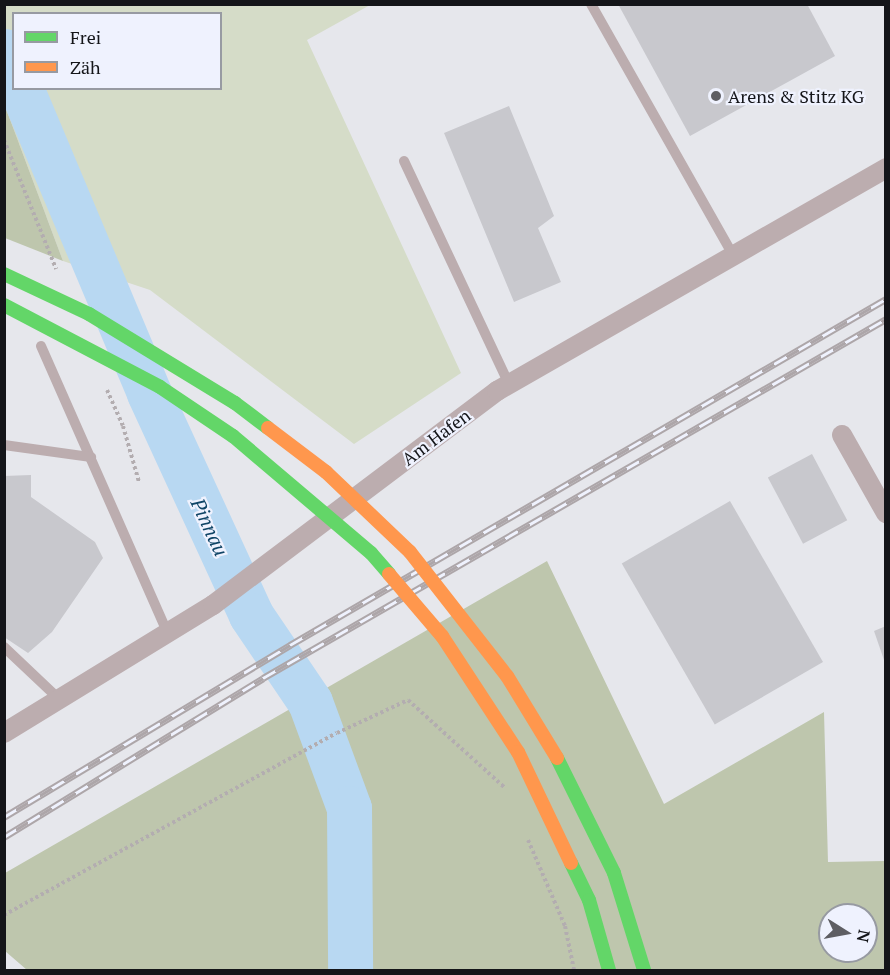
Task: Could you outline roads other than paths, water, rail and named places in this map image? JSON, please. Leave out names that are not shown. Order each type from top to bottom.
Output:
[{"type":"main road","points":[[4,274],[89,314],[235,403],[326,472],[410,552],[489,650],[552,749],[614,873],[644,970]]},
{"type":"main road","points":[[4,305],[160,387],[233,436],[371,553],[442,636],[518,752],[590,900],[609,970]]},
{"type":"street","name":"Am Hafen","points":[[4,733],[213,605],[509,384],[885,168]]},
{"type":"street","points":[[842,435],[885,513]]},
{"type":"lane","points":[[591,4],[733,255]]},
{"type":"lane","points":[[405,161],[509,384]]},
{"type":"lane","points":[[41,346],[168,634]]},
{"type":"lane","points":[[4,445],[91,458]]},
{"type":"lane","points":[[4,647],[60,700]]},
{"type":"waterway","name":"Pinnau","points":[[4,51],[12,68]]},
{"type":"waterway","name":"Pinnau","points":[[22,90],[149,393],[251,615],[310,702],[349,808],[350,970]]},
{"type":"railway","points":[[4,817],[290,645],[886,299]]},
{"type":"railway","points":[[4,837],[263,678],[886,319]]},
{"type":"place","name":"Arens & Stitz KG","points":[[716,96]]}]
